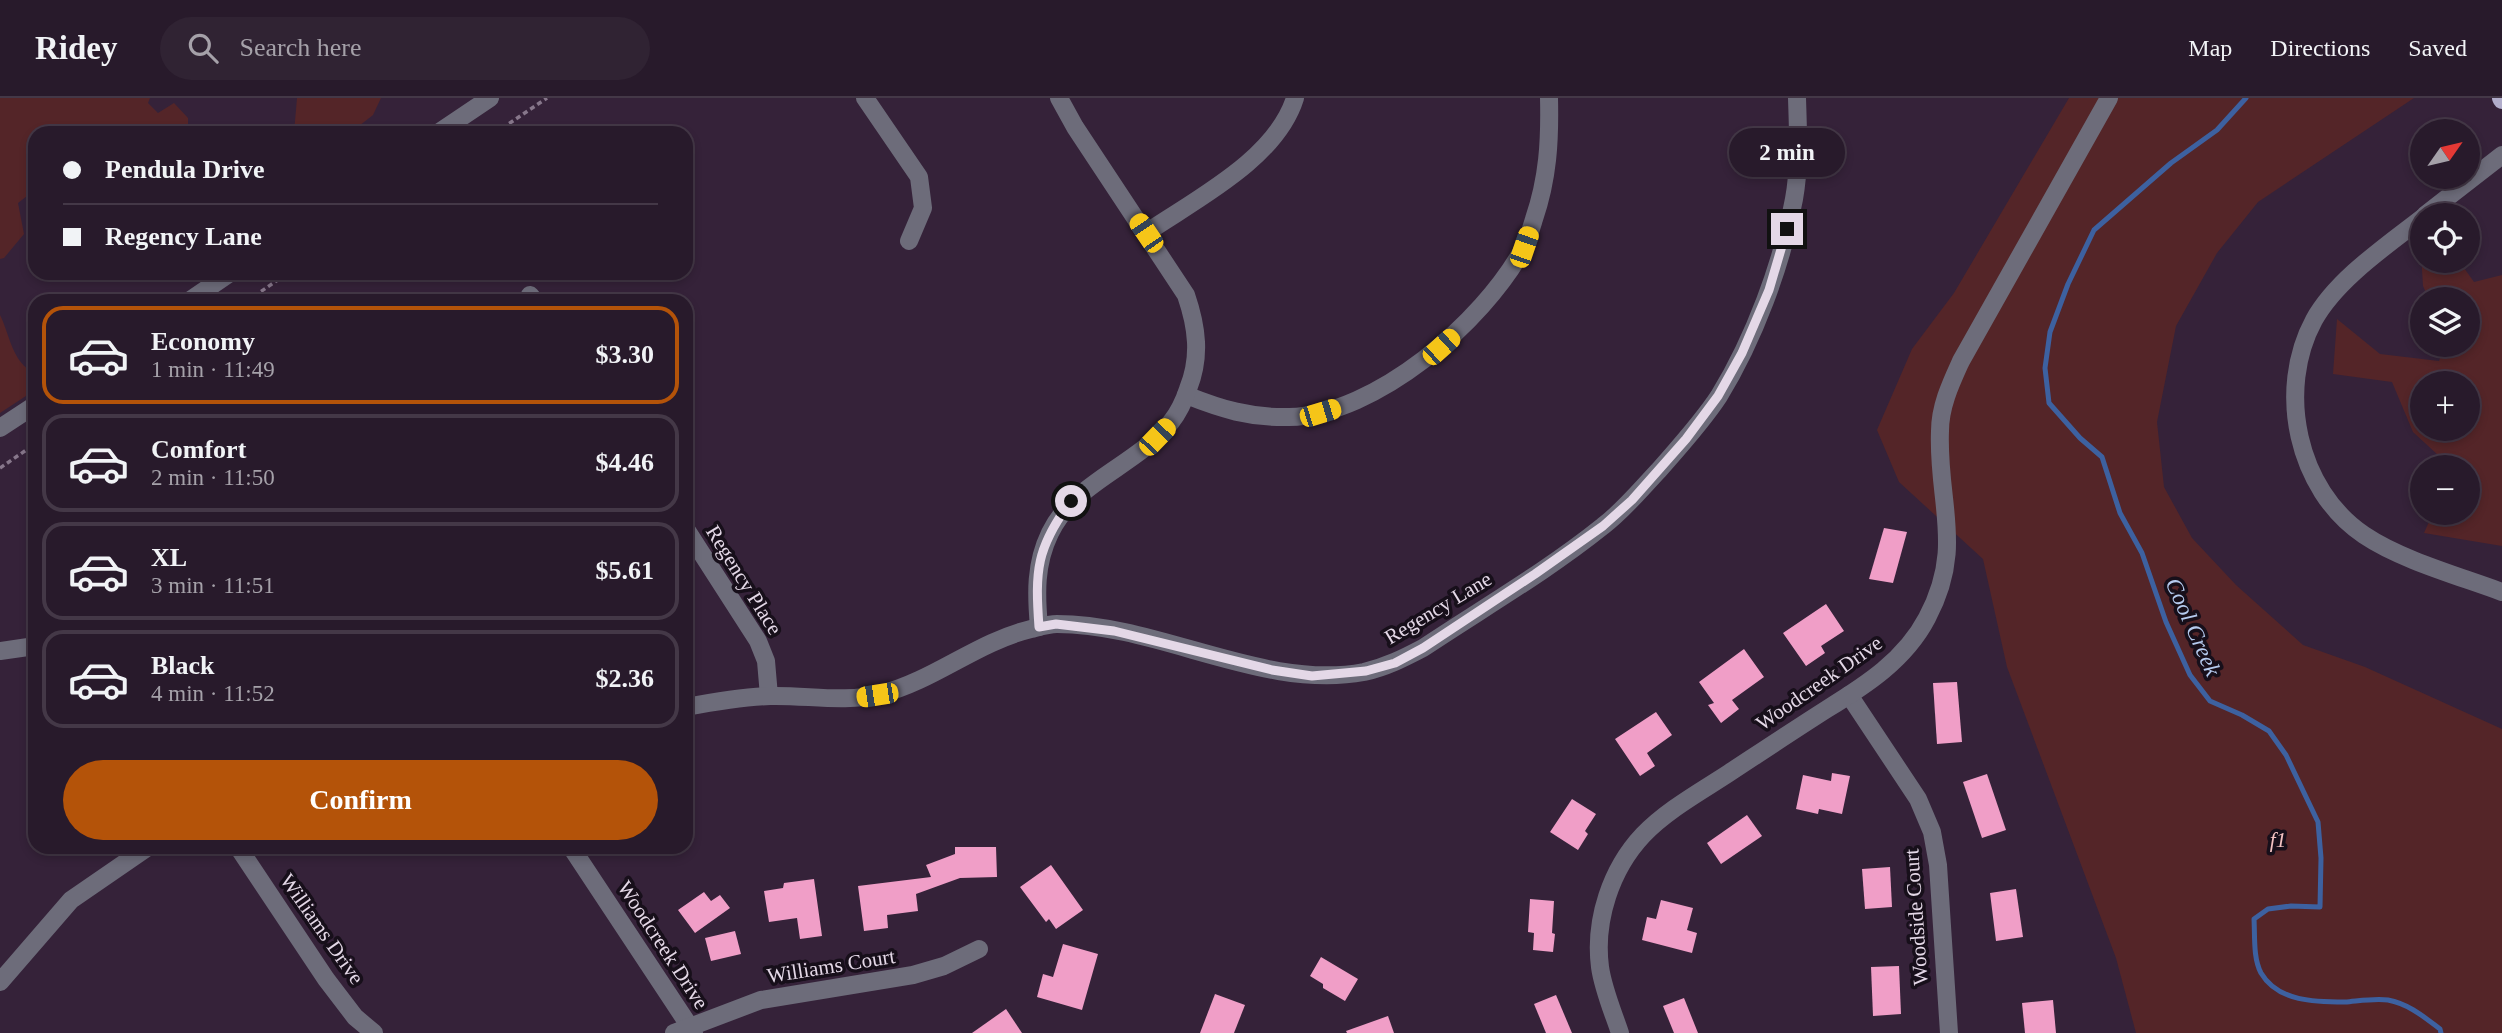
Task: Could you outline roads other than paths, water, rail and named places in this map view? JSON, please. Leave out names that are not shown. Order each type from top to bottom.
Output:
[{"type":"street","points":[[448,126],[490,98]]},
{"type":"street","points":[[865,98],[919,177],[923,208],[909,241]]},
{"type":"street","points":[[1039,627],[1036,582],[1041,556],[1055,524],[1071,501],[1157,437],[1171,422],[1192,380],[1196,356],[1194,317],[1186,295],[1075,128],[1059,98]]},
{"type":"street","points":[[1146,233],[1260,152],[1278,129],[1295,98]]},
{"type":"street","points":[[1186,395],[1227,411],[1258,416],[1291,417],[1320,413],[1356,402],[1441,347],[1474,317],[1499,287],[1524,247],[1541,198],[1548,167],[1549,98]]},
{"type":"street","name":"Regency Lane","points":[[693,706],[769,696],[849,699],[877,695],[920,681],[992,641],[1056,624],[1114,631],[1272,670],[1312,676],[1366,671],[1404,658],[1547,566],[1603,526],[1632,500],[1686,439],[1718,396],[1742,353],[1769,290],[1795,197],[1798,154],[1797,98]]},
{"type":"street","name":"Woodcreek Drive","points":[[1620,1033],[1600,967],[1601,928],[1607,892],[1630,853],[1643,836],[1673,810],[1850,695],[1885,669],[1912,644],[1937,596],[1948,549],[1940,430],[1945,398],[1961,361],[2109,98]]},
{"type":"street","points":[[2442,203],[2502,155]]},
{"type":"street","points":[[2410,228],[2348,277],[2315,319],[2301,351],[2294,392],[2302,447],[2325,496],[2362,534],[2388,549],[2502,592]]},
{"type":"street","points":[[203,294],[221,280]]},
{"type":"street","points":[[0,428],[28,410]]},
{"type":"street","name":"Regency Place","points":[[693,540],[758,641],[766,660],[769,696]]},
{"type":"street","points":[[0,651],[28,647]]},
{"type":"street","name":"Woodside Court","points":[[1850,695],[1912,788],[1932,832],[1938,865],[1949,1033]]},
{"type":"street","points":[[0,982],[71,900],[138,854]]},
{"type":"street","name":"Williams Drive","points":[[243,854],[326,979],[355,1017],[374,1033]]},
{"type":"street","name":"Woodcreek Drive","points":[[575,854],[686,1031]]},
{"type":"street","name":"Williams Court","points":[[686,1031],[761,1000],[933,970],[979,949]]},
{"type":"waterway","name":"Cool Creek","points":[[2246,98],[2217,130],[2171,163],[2094,230],[2068,284],[2050,332],[2045,368],[2049,403],[2080,438],[2102,457],[2120,513],[2142,553],[2166,622],[2190,675],[2210,701],[2269,731],[2286,755],[2318,822],[2321,858],[2320,907],[2291,906],[2268,909],[2254,919],[2256,954],[2261,973],[2277,990],[2298,998],[2322,1002],[2378,999],[2396,1002],[2422,1016],[2440,1029],[2441,1033]]},
{"type":"park label","name":"f1","points":[[2278,840]]}]
